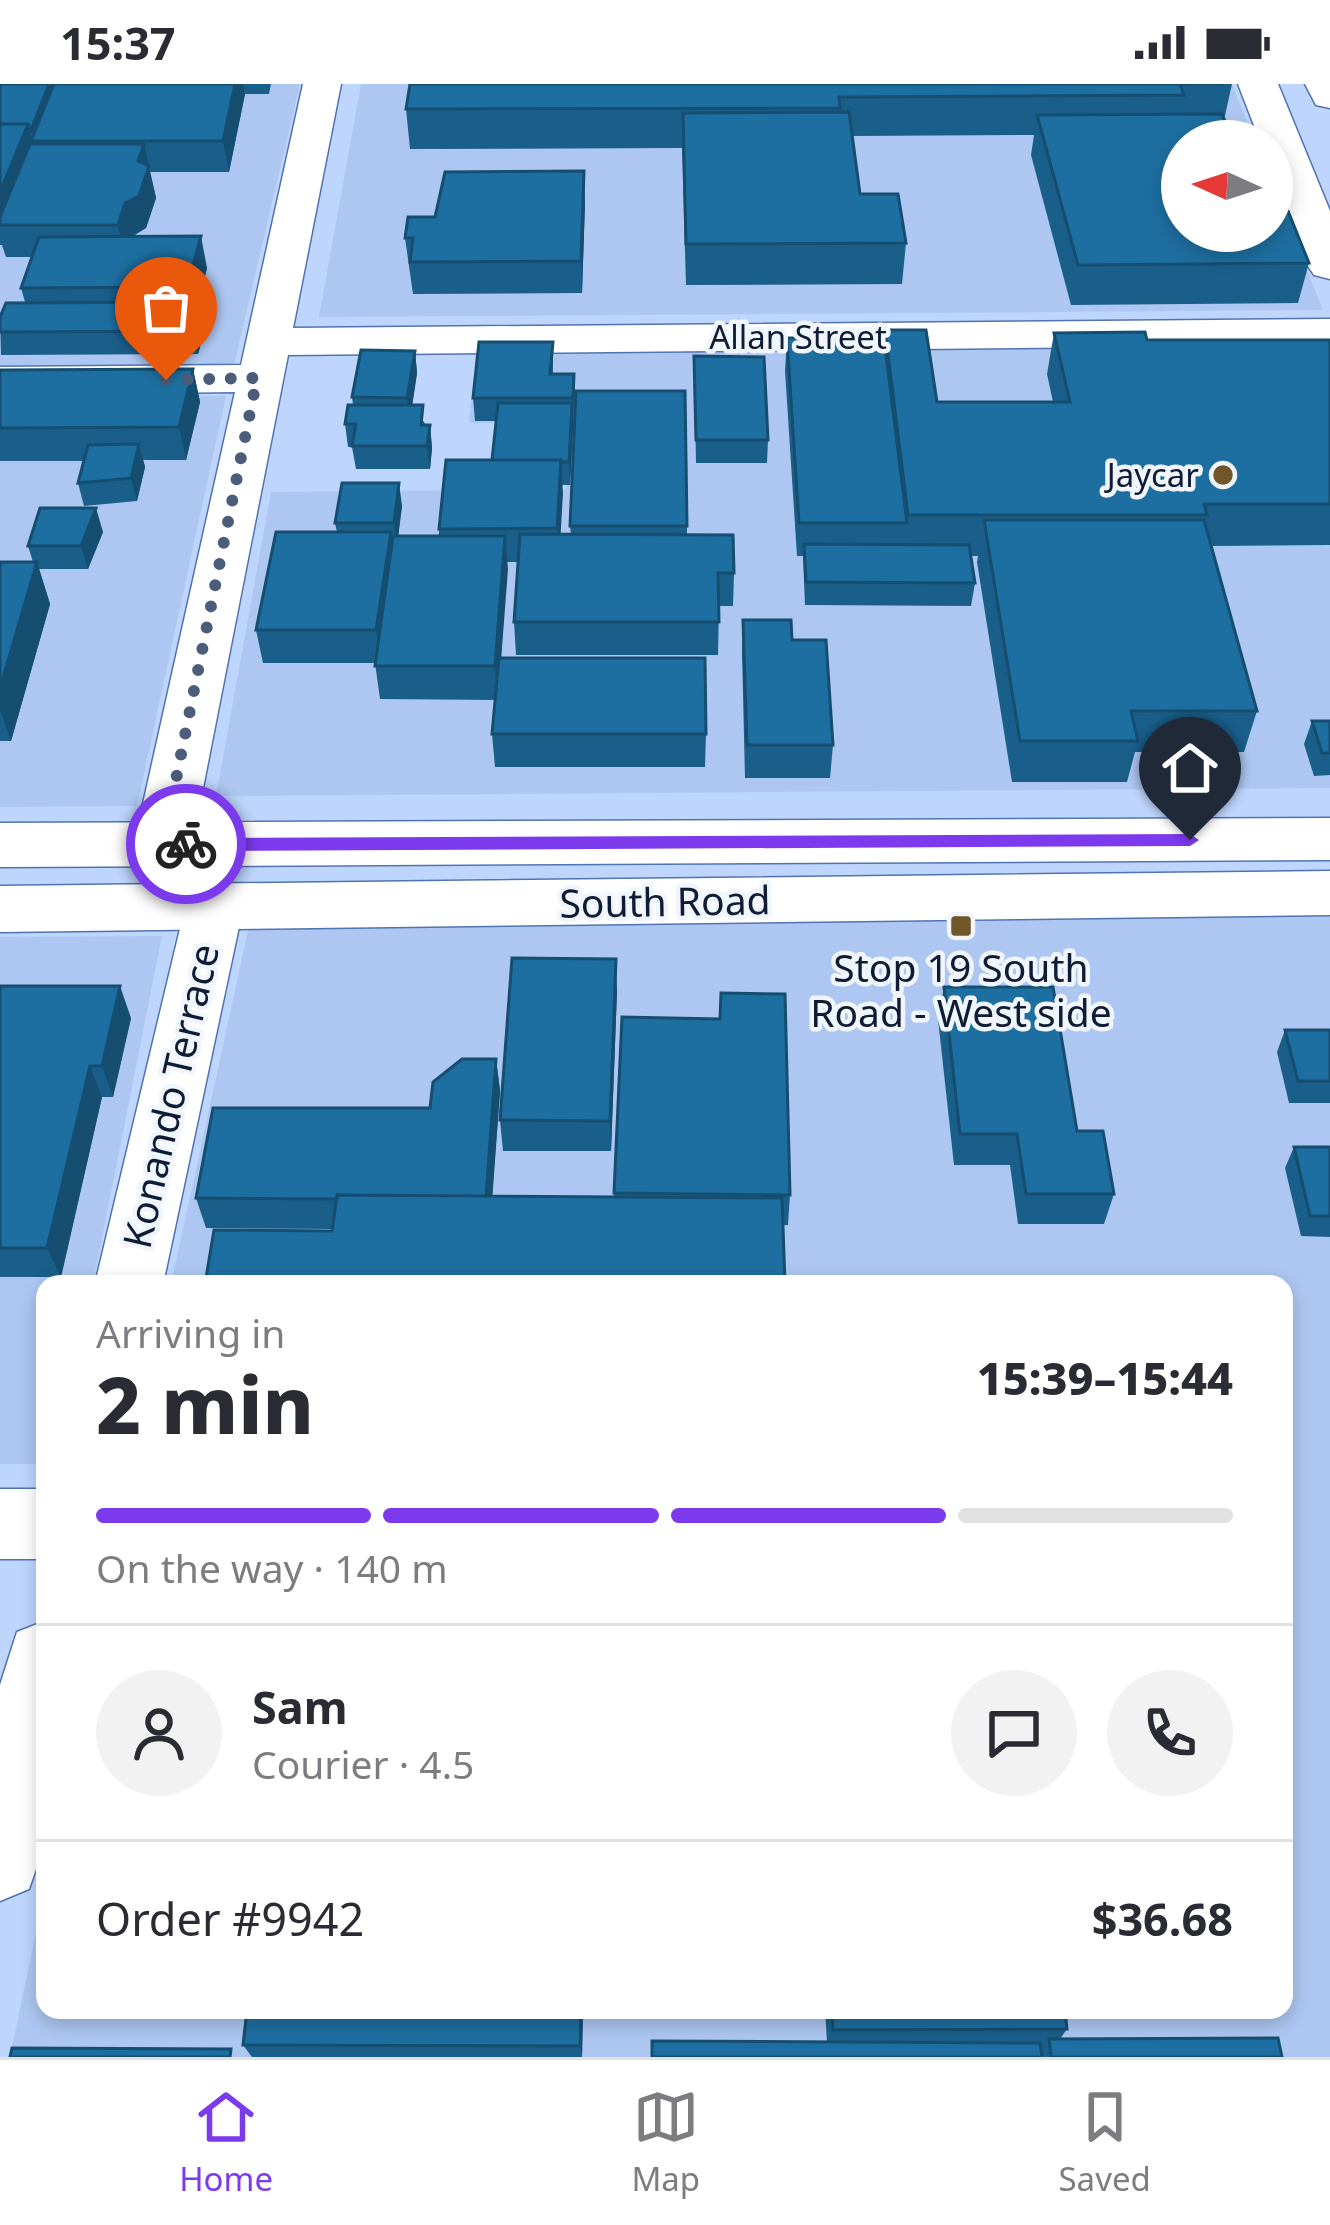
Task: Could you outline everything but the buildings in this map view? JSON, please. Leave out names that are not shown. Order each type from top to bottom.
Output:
[{"type":"main road","points":[[1258,84],[1330,266]]},
{"type":"main road","points":[[1325,84],[1330,96]]},
{"type":"main road","name":"South Road","points":[[0,845],[1330,839]]},
{"type":"main road","name":"South Road","points":[[0,909],[1330,893]]},
{"type":"street","points":[[163,844],[322,84]]},
{"type":"street","name":"Allan Street","points":[[0,381],[261,360],[1330,332]]},
{"type":"street","name":"Konando Terrace","points":[[131,1275],[214,908]]},
{"type":"street","points":[[0,1524],[36,1524]]},
{"type":"street","points":[[0,1860],[36,1699]]},
{"type":"shaded area","points":[[0,84],[300,84],[234,365],[0,366]]},
{"type":"shaded area","points":[[361,84],[1232,84],[1247,120],[1161,120],[1161,252],[1293,252],[1293,235],[1323,310],[319,317]]},
{"type":"shaded area","points":[[1330,347],[1330,788],[216,796],[271,492],[566,489],[568,423],[469,423],[476,349]]},
{"type":"shaded area","points":[[226,396],[137,806],[0,807],[0,398]]},
{"type":"shaded area","points":[[1330,916],[1330,2057],[10,2057],[36,1932],[36,2019],[1293,2019],[1293,1275],[173,1275],[249,926]]},
{"type":"shaded area","points":[[162,936],[95,1275],[36,1275],[36,1464],[0,1464],[0,937]]},
{"type":"way so far","points":[[166,380],[257,378],[163,844],[186,844]]},
{"type":"place","name":"Jaycar","points":[[1223,475]]},
{"type":"place","name":"Stop 19 South Road - West side","points":[[961,926]]},
{"type":"route","points":[[186,844],[1190,840]]}]
